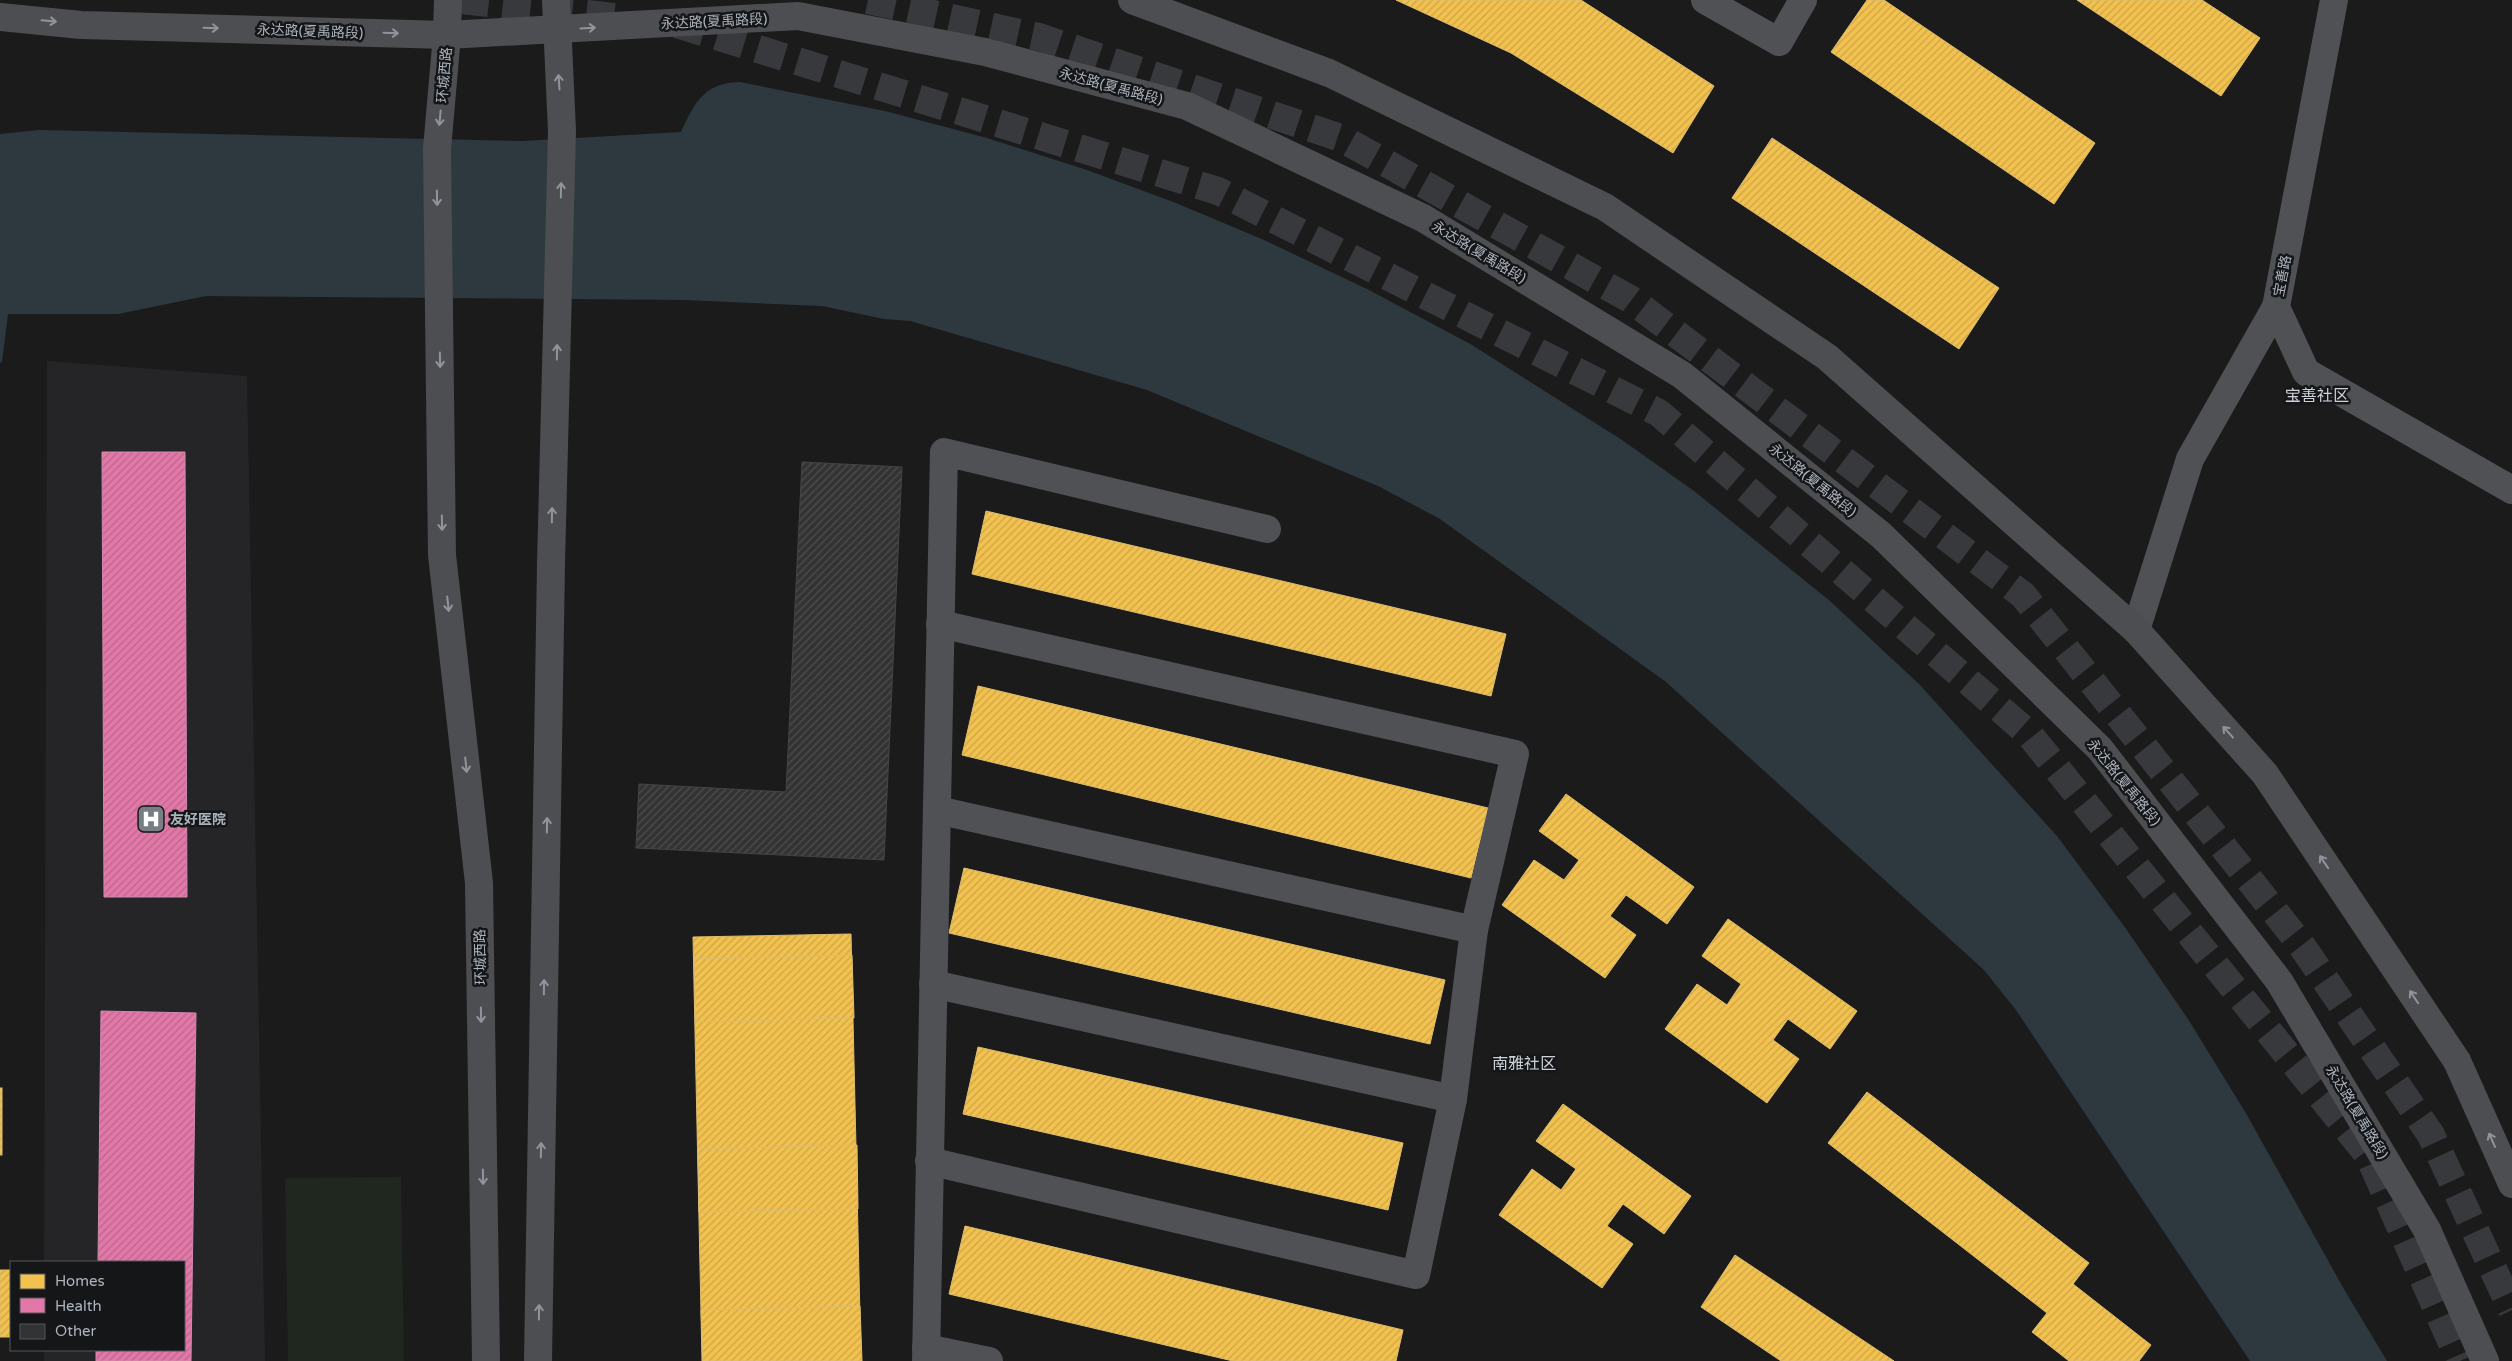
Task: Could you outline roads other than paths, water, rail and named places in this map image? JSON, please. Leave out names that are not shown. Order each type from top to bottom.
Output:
[{"type":"main road","name":"环城西路","points":[[448,0],[447,35],[437,149],[442,555],[479,883],[486,1361]]},
{"type":"main road","points":[[538,1361],[551,564],[562,131],[556,0]]},
{"type":"main road","points":[[1132,0],[1329,73],[1605,207],[1828,357],[2136,630],[2265,774],[2457,1061],[2512,1184]]},
{"type":"main road","name":"永达路(夏禹路段)","points":[[0,17],[81,24],[447,35],[798,16],[985,52],[1187,106],[1424,218],[1682,375],[1882,535],[2100,749],[2279,981],[2427,1230],[2485,1361]]},
{"type":"street","points":[[1705,0],[1779,42],[1803,0]]},
{"type":"street","name":"宝善路","points":[[2334,0],[2276,307],[2306,372],[2512,490]]},
{"type":"street","points":[[2136,630],[2190,459],[2276,307]]},
{"type":"street","points":[[989,1361],[926,1354],[944,452],[1267,529]]},
{"type":"street","points":[[929,1161],[1416,1275],[1453,1099],[1474,930],[1515,754],[940,624]]},
{"type":"street","points":[[937,810],[1474,930]]},
{"type":"street","points":[[933,984],[1453,1099]]},
{"type":"tunnel","points":[[461,0],[624,18]]},
{"type":"tunnel","points":[[868,0],[1039,37],[1341,138],[1630,299],[2023,595],[2302,946],[2431,1135],[2512,1310]]},
{"type":"tunnel","points":[[677,24],[1218,191],[1659,413],[2029,734],[2369,1156],[2460,1361]]},
{"type":"place","name":"友好医院","points":[[151,819]]},
{"type":"district","name":"宝善社区","points":[[2317,395]]},
{"type":"district","name":"南雅社区","points":[[1524,1063]]}]
